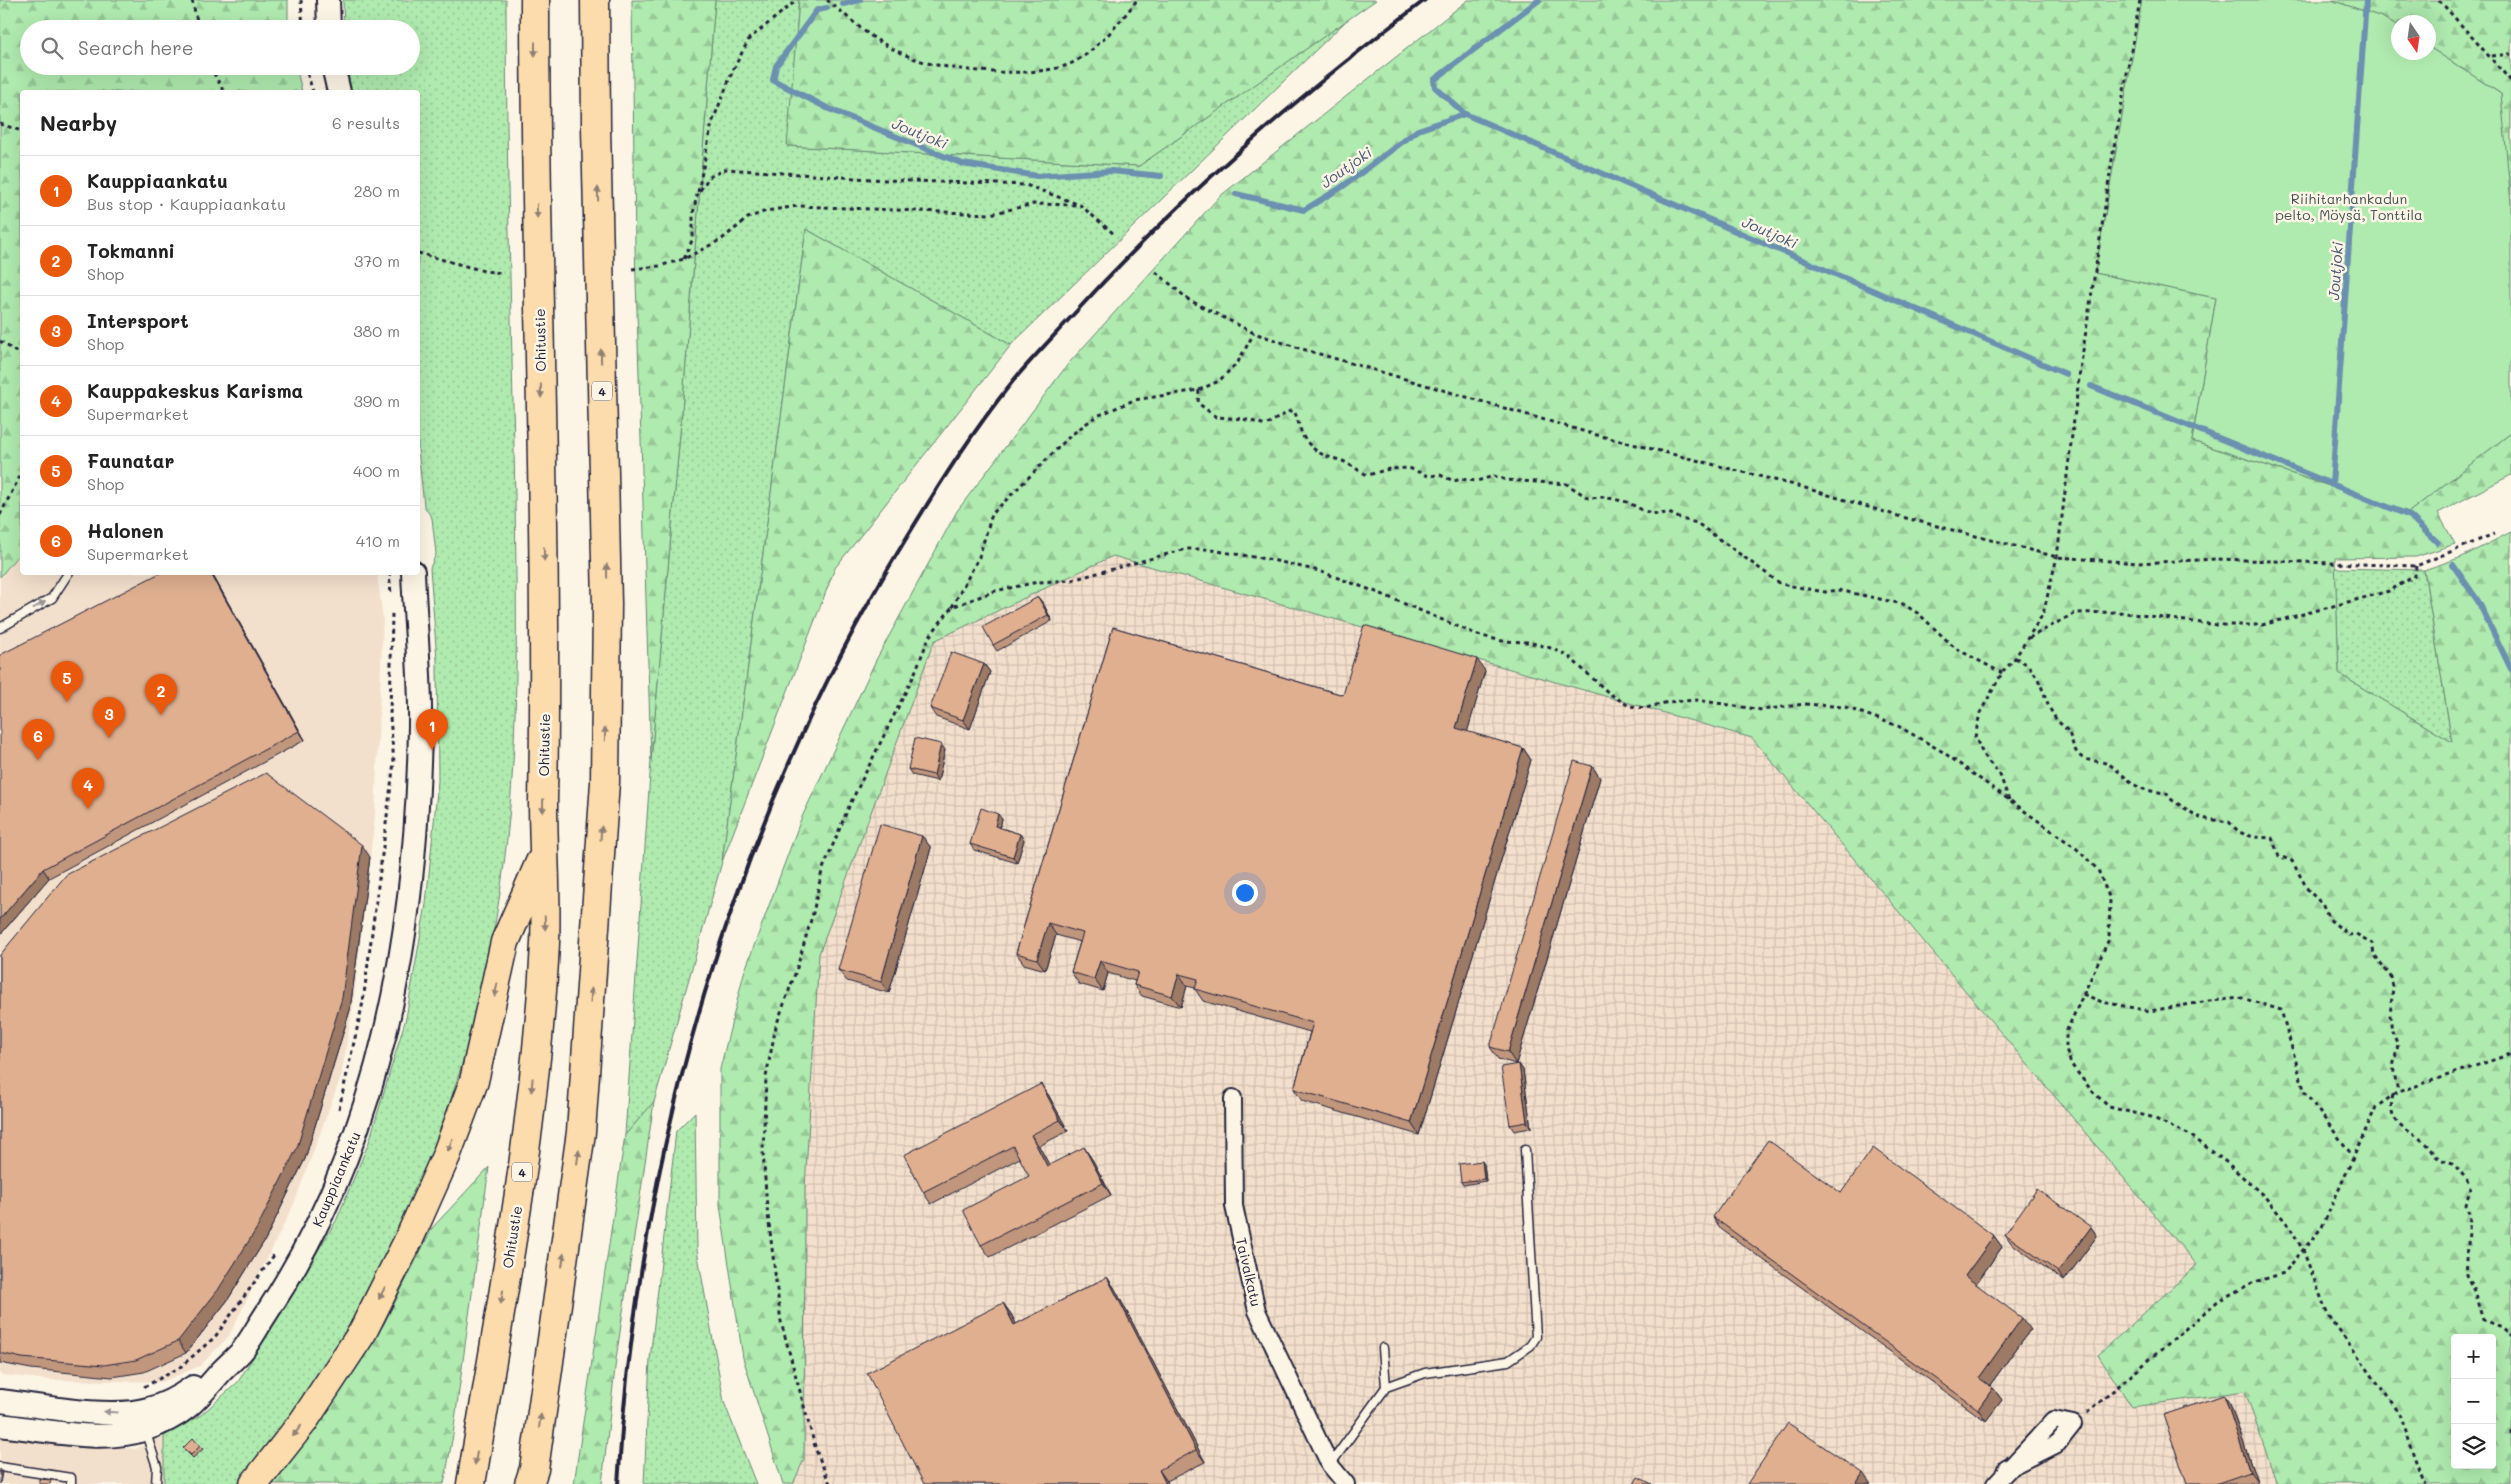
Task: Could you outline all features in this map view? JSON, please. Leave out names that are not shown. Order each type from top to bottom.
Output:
[{"type":"highway","name":"Ohitustie","points":[[472,1484],[528,1136],[545,941],[543,856],[546,618],[535,129],[535,0]]},
{"type":"highway","name":"4","points":[[533,1479],[581,1132],[605,782],[607,604],[596,127],[595,0]]},
{"type":"highway","points":[[254,1484],[303,1422],[362,1332],[409,1239],[446,1156],[474,1081],[505,942],[543,856]]},
{"type":"street","points":[[328,0],[329,20]]},
{"type":"street","points":[[335,75],[338,90]]},
{"type":"street","name":"Kauppiaankatu","points":[[0,1401],[67,1409],[118,1412],[140,1420],[172,1418],[199,1399],[220,1373],[242,1351],[284,1286],[316,1228],[349,1155],[391,1011],[408,917],[418,781],[420,724],[413,575]]},
{"type":"street","name":"Taivalkatu","points":[[1233,1098],[1234,1206],[1257,1311],[1330,1466],[1346,1484]]},
{"type":"street","name":"Kauppiaankatu","points":[[0,1425],[112,1437],[140,1420]]},
{"type":"street","points":[[1995,1484],[2006,1469],[2058,1443],[2073,1424]]},
{"type":"lane","points":[[0,628],[52,598],[67,575]]},
{"type":"lane","points":[[1330,1466],[1386,1388],[1425,1373],[1508,1361],[1530,1346],[1536,1337],[1525,1150]]},
{"type":"lane","points":[[1383,1348],[1386,1388]]},
{"type":"lane","points":[[140,1420],[157,1467],[156,1484]]},
{"type":"lane","points":[[0,1467],[71,1478],[71,1484]]},
{"type":"path","points":[[192,0],[197,20]]},
{"type":"path","points":[[301,0],[302,20]]},
{"type":"path","points":[[684,259],[693,238],[693,214],[704,151],[712,123],[749,39],[797,0]]},
{"type":"path","points":[[827,0],[882,44],[920,60],[963,68],[1009,72],[1050,69],[1072,63],[1108,35],[1137,0]]},
{"type":"path","points":[[2010,801],[2000,775],[1984,756],[1975,738],[1980,713],[2002,673],[2015,658],[2043,614],[2057,557],[2080,370],[2114,147],[2140,0]]},
{"type":"path","points":[[2439,0],[2491,56],[2511,81]]},
{"type":"path","points":[[2491,56],[2511,54]]},
{"type":"path","points":[[215,75],[223,90]]},
{"type":"path","points":[[308,75],[312,90]]},
{"type":"path","points":[[0,124],[20,130]]},
{"type":"path","points":[[697,195],[710,177],[726,169],[875,180],[1026,185],[1080,205],[1114,234]]},
{"type":"path","points":[[632,269],[659,266],[684,259],[722,239],[748,218],[766,211],[798,206],[990,214],[1034,204],[1080,205]]},
{"type":"path","points":[[420,254],[484,271],[503,273]]},
{"type":"path","points":[[1156,272],[1189,300],[1254,332],[1593,434],[2057,557],[2138,563],[2217,558],[2416,566],[2494,534]]},
{"type":"path","points":[[830,1484],[816,1450],[806,1417],[782,1322],[762,1152],[766,1077],[776,1026],[796,971],[813,913],[822,871],[850,804],[914,675],[929,637],[952,606],[979,557],[992,514],[1071,435],[1094,417],[1134,400],[1199,390],[1219,381],[1238,362],[1254,332]]},
{"type":"path","points":[[0,341],[20,355]]},
{"type":"path","points":[[1199,390],[1197,394],[1198,403],[1216,418],[1243,419],[1266,425],[1290,411],[1295,412],[1301,424],[1303,438],[1314,450],[1330,459],[1340,460],[1368,475],[1389,469],[1409,468],[1428,476],[1440,475],[1454,481],[1477,480],[1494,476],[1506,480],[1567,484],[1588,498],[1604,497],[1627,502],[1644,511],[1657,514],[1669,513],[1681,519],[1697,523],[1781,584],[1825,592],[1838,590],[1903,604],[1919,614],[1956,648],[2002,673]]},
{"type":"path","points":[[0,515],[20,476]]},
{"type":"path","points":[[952,606],[995,591],[1038,582],[1072,580],[1186,549],[1272,560],[1327,574],[1478,635],[1502,641],[1527,642],[1548,647],[1568,655],[1610,694],[1629,706],[1646,708],[1668,702],[1697,700],[1762,710],[1805,704],[1845,707],[1898,726],[1942,752],[2077,849],[2098,870],[2110,899],[2109,939],[2066,1032],[2066,1049],[2071,1064],[2091,1090],[2109,1107],[2151,1117],[2190,1135],[2226,1162],[2265,1198],[2289,1226],[2303,1250],[2327,1314],[2362,1358],[2400,1414],[2425,1484]]},
{"type":"path","points":[[2028,638],[2075,613],[2118,612],[2217,625],[2262,625],[2389,591],[2415,576],[2416,566]]},
{"type":"path","points":[[389,575],[392,601]]},
{"type":"path","points":[[338,1114],[363,1002],[394,762],[390,717],[392,611]]},
{"type":"path","points":[[2015,658],[2024,661],[2034,671],[2042,684],[2054,717],[2068,732],[2079,756],[2088,760],[2099,760],[2112,766],[2129,783],[2143,790],[2166,792],[2172,800],[2200,818],[2229,822],[2239,832],[2253,837],[2272,838],[2279,856],[2292,861],[2308,890],[2322,904],[2329,918],[2349,935],[2356,934],[2372,943],[2374,954],[2391,977],[2393,987],[2390,1016],[2392,1031],[2398,1045],[2393,1067],[2398,1092]]},
{"type":"path","points":[[2083,994],[2102,1002],[2150,1011],[2242,998],[2282,1010],[2306,1093],[2353,1155]]},
{"type":"path","points":[[2073,1424],[2218,1301],[2252,1283],[2284,1273],[2322,1227],[2376,1107],[2398,1092],[2511,1054]]},
{"type":"path","points":[[2393,1094],[2390,1106],[2396,1122],[2425,1142],[2434,1156],[2440,1160],[2453,1163],[2467,1180],[2470,1188],[2466,1206],[2470,1216],[2466,1275],[2473,1288],[2484,1320],[2501,1327],[2511,1336]]},
{"type":"path","points":[[140,1389],[179,1368],[215,1337],[277,1251]]},
{"type":"path","points":[[2511,1429],[2511,1435]]},
{"type":"shaded area","points":[[20,552],[20,575],[377,575],[383,619],[375,816],[353,1005],[341,1077],[294,1204],[229,1336],[200,1366],[162,1382],[52,1380],[0,1375],[0,577]]},
{"type":"shaded area","points":[[1113,556],[1752,738],[2197,1265],[2098,1354],[2132,1407],[2245,1391],[2277,1484],[793,1484],[804,1459],[805,1188],[815,925],[934,641]]},
{"type":"shaded area","points":[[0,1435],[135,1449],[164,1436],[164,1484],[0,1484]]},
{"type":"green space","points":[[0,0],[288,0],[288,20],[20,20],[20,75],[298,75],[302,90],[20,90],[20,552],[0,577]]},
{"type":"green space","points":[[343,0],[506,0],[516,656],[513,761],[504,866],[496,918],[480,995],[460,1071],[434,1146],[404,1219],[369,1289],[330,1357],[285,1422],[236,1484],[164,1484],[164,1436],[201,1415],[238,1382],[336,1221],[369,1142],[406,1018],[426,904],[438,781],[437,660],[430,568],[436,554],[432,518],[424,506],[420,467],[420,90],[352,90],[348,75],[420,75],[420,20],[344,20]]},
{"type":"green space","points":[[632,0],[715,0],[682,411],[651,760],[635,247]]},
{"type":"green space","points":[[715,0],[799,0],[788,146],[1139,166],[1347,20],[1011,345],[806,229],[722,862],[654,1102],[625,1135],[651,760],[682,411]]},
{"type":"green space","points":[[799,0],[1376,0],[1139,166],[787,146]]},
{"type":"green space","points":[[1468,0],[2142,0],[2095,273],[2216,298],[2192,441],[2409,512],[2511,433],[2511,475],[2438,513],[2455,544],[2416,557],[2335,558],[2339,674],[2452,742],[2424,570],[2462,557],[2511,532],[2511,1484],[2277,1484],[2245,1391],[2132,1407],[2098,1355],[2197,1265],[1752,738],[1113,556],[934,641],[819,954],[805,1188],[804,1459],[793,1484],[783,1484],[743,1358],[720,1205],[720,1069],[744,973],[801,819],[876,660],[957,511],[1068,364],[1219,197]]},
{"type":"green space","name":"Riihitarhankadun pelto, Möysä, Tonttila","points":[[2142,0],[2331,0],[2382,17],[2391,23],[2391,60],[2436,60],[2436,52],[2501,94],[2511,203],[2511,433],[2409,512],[2192,441],[2216,298],[2095,273]]},
{"type":"green space","points":[[2331,0],[2511,0],[2511,231],[2501,94],[2436,52],[2436,15],[2391,15],[2391,23],[2382,17]]},
{"type":"green space","points":[[806,229],[1011,345],[835,568],[722,862]]},
{"type":"green space","points":[[2335,568],[2424,570],[2452,742],[2339,674]]},
{"type":"green space","points":[[654,1102],[616,1359],[602,1484],[574,1484],[625,1135]]},
{"type":"green space","points":[[695,1112],[697,1250],[724,1402],[756,1484],[644,1484],[650,1359],[676,1131]]},
{"type":"green space","points":[[489,1167],[453,1435],[444,1484],[269,1484],[316,1424],[384,1324],[432,1228]]},
{"type":"building","points":[[156,575],[212,575],[299,731],[43,869],[0,919],[0,655]]},
{"type":"building","points":[[1038,597],[1048,615],[993,645],[983,627]]},
{"type":"building","points":[[1364,625],[1477,659],[1456,728],[1523,748],[1411,1123],[1294,1089],[1313,1023],[1195,989],[1198,979],[1179,974],[1172,996],[1134,985],[1138,972],[1100,961],[1094,979],[1071,972],[1083,933],[1048,923],[1037,959],[1016,953],[1113,627],[1343,695]]},
{"type":"building","points":[[951,652],[984,664],[963,720],[930,708]]},
{"type":"building","points":[[915,738],[941,744],[934,775],[908,769]]},
{"type":"building","points":[[1574,761],[1592,766],[1508,1052],[1490,1047]]},
{"type":"building","points":[[266,773],[362,845],[342,998],[297,1148],[257,1228],[218,1290],[178,1341],[136,1360],[104,1365],[22,1358],[0,1353],[0,955],[66,875]]},
{"type":"building","points":[[981,808],[998,814],[995,826],[1020,834],[1013,857],[970,844]]},
{"type":"building","points":[[880,824],[922,836],[881,982],[838,970]]},
{"type":"building","points":[[1519,1064],[1527,1122],[1510,1125],[1501,1067]]},
{"type":"building","points":[[1041,1084],[1060,1120],[1031,1135],[1047,1166],[1084,1147],[1103,1183],[981,1245],[963,1210],[1029,1176],[1013,1146],[923,1192],[904,1155]]},
{"type":"building","points":[[1768,1140],[1841,1193],[1873,1148],[1994,1236],[1965,1276],[2022,1318],[1979,1378],[1993,1388],[1978,1409],[1713,1217]]},
{"type":"building","points":[[1482,1161],[1484,1179],[1461,1182],[1459,1164]]},
{"type":"building","points":[[2037,1189],[2091,1227],[2058,1272],[2005,1234]]},
{"type":"building","points":[[1107,1277],[1196,1450],[1159,1470],[1166,1484],[924,1484],[867,1373],[1003,1303],[1014,1325]]},
{"type":"building","points":[[2224,1395],[2250,1472],[2215,1484],[2187,1484],[2163,1415]]},
{"type":"building","points":[[1788,1423],[1863,1473],[1856,1484],[1747,1484]]},
{"type":"building","points":[[193,1438],[200,1446],[191,1455],[183,1448]]},
{"type":"building","points":[[1638,1477],[1652,1484],[1634,1484]]},
{"type":"building","points":[[39,1479],[51,1480],[50,1484],[39,1484]]},
{"type":"waterway","points":[[843,4],[860,0]]},
{"type":"waterway","name":"Joutjoki","points":[[1539,0],[1434,80],[1435,87],[1465,114],[2066,374]]},
{"type":"waterway","name":"Joutjoki","points":[[2332,485],[2366,0]]},
{"type":"waterway","name":"Joutjoki","points":[[827,8],[817,10],[776,66],[773,80],[829,109],[963,164],[1037,176],[1111,171],[1161,176]]},
{"type":"waterway","name":"Joutjoki","points":[[1236,194],[1304,210],[1342,187],[1418,130],[1465,114]]},
{"type":"waterway","name":"Joutjoki","points":[[2091,386],[2410,516],[2437,542]]},
{"type":"waterway","name":"Joutjoki","points":[[2453,565],[2478,601],[2511,669]]},
{"type":"railway","points":[[618,1484],[629,1361],[647,1238],[672,1116],[704,995],[743,877],[790,762],[843,650],[904,542],[943,480],[983,420],[1027,365],[1113,272],[1197,189],[1286,111],[1425,0]]},
{"type":"place","name":"Faunatar","points":[[67,702]]},
{"type":"place","name":"Tokmanni","points":[[161,715]]},
{"type":"place","name":"Intersport","points":[[109,738]]},
{"type":"place","name":"Kauppiaankatu","points":[[432,750]]},
{"type":"place","name":"Halonen","points":[[38,760]]},
{"type":"place","name":"Kauppakeskus Karisma","points":[[88,809]]}]
